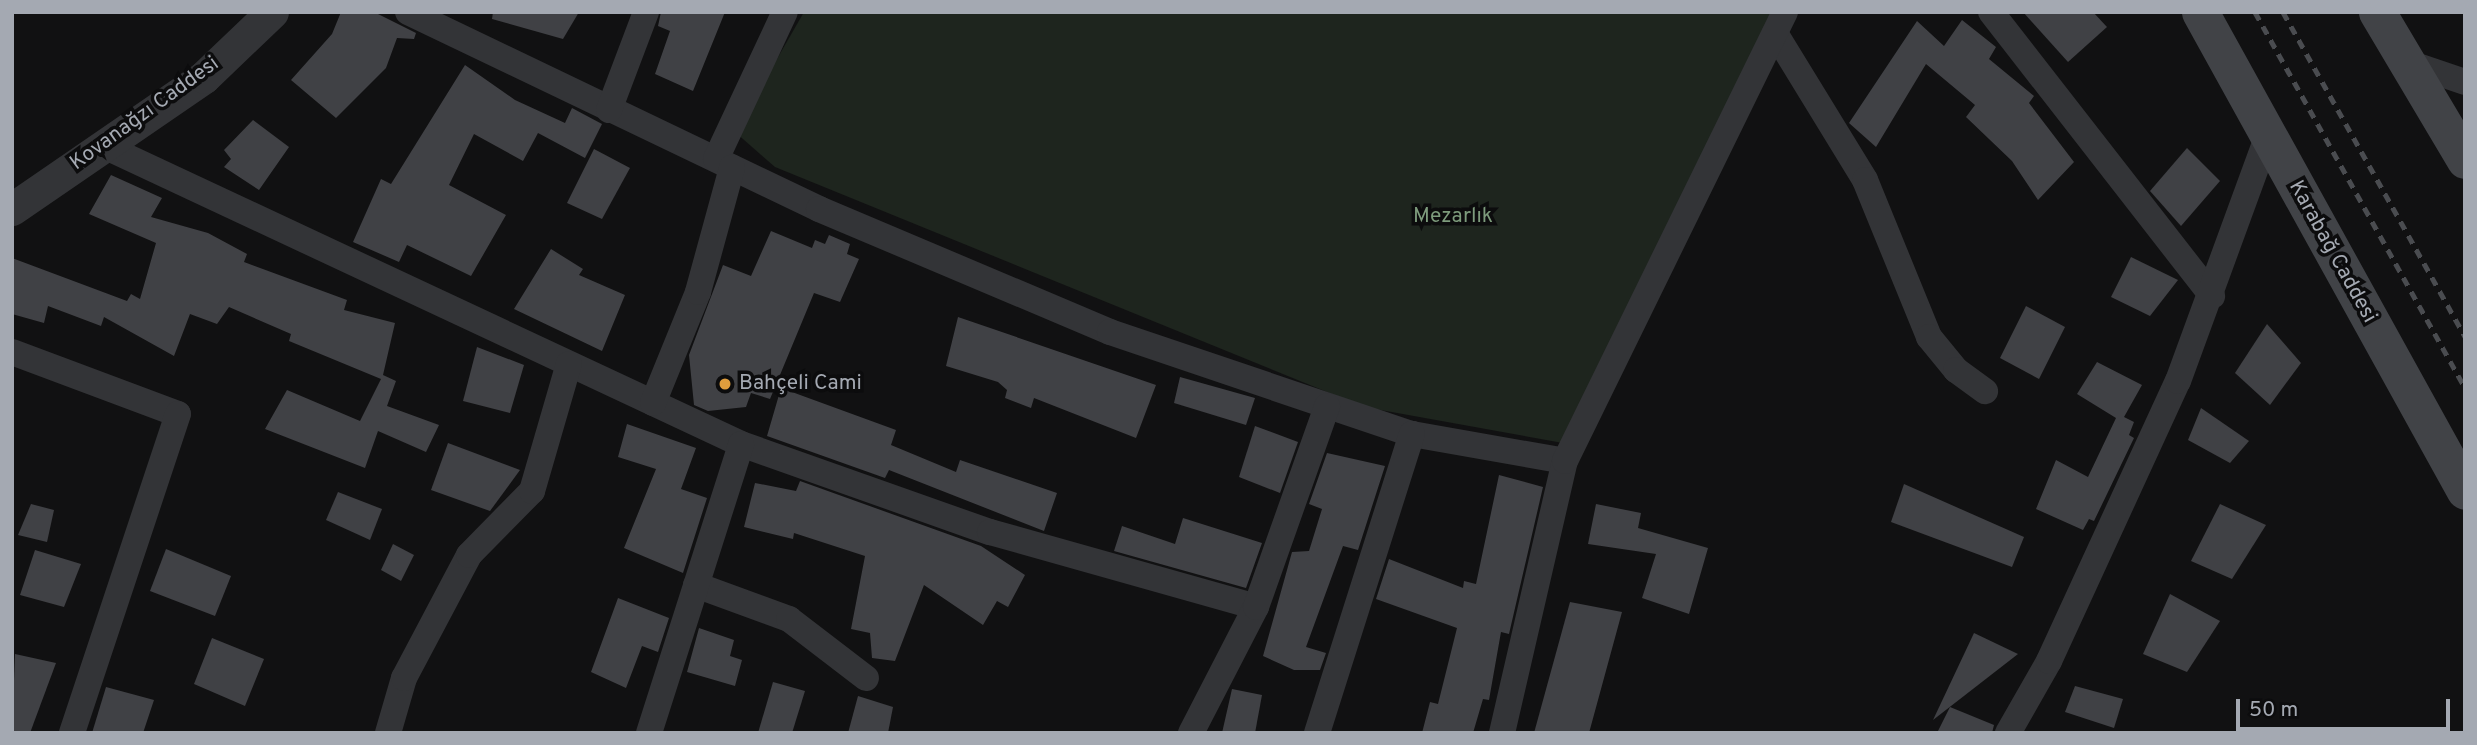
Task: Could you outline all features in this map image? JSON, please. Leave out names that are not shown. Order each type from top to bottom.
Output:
[{"type":"main road","name":"Karabağ Caddesi","points":[[2200,12],[2267,138],[2465,491]]},
{"type":"main road","points":[[2377,12],[2412,64],[2465,160]]},
{"type":"street","name":"Kovanağzı Caddesi","points":[[12,209],[204,77],[272,12]]},
{"type":"street","points":[[408,12],[724,163],[1110,332],[1412,434],[1565,461]]},
{"type":"street","points":[[609,110],[646,12]]},
{"type":"street","points":[[653,403],[698,292],[724,163],[785,12]]},
{"type":"street","points":[[1991,12],[2213,296]]},
{"type":"street","points":[[1780,23],[1865,180],[1929,337],[1956,370],[1985,391]]},
{"type":"street","points":[[1502,733],[1565,461],[1780,23]]},
{"type":"street","points":[[2412,64],[2465,82]]},
{"type":"street","points":[[2008,733],[2054,649],[2213,296],[2267,138]]},
{"type":"street","points":[[104,146],[741,444],[990,533],[1256,607]]},
{"type":"street","points":[[12,352],[178,414],[72,733]]},
{"type":"street","points":[[388,733],[404,678],[469,555],[531,491],[569,363]]},
{"type":"street","points":[[1191,733],[1256,607],[1327,406]]},
{"type":"street","points":[[1317,733],[1412,434]]},
{"type":"street","points":[[649,733],[741,444]]},
{"type":"street","points":[[696,585],[789,619],[866,678]]},
{"type":"green space","name":"Mezarlık","points":[[804,12],[1773,12],[1574,445],[1364,407],[775,167],[735,132]]},
{"type":"building","points":[[341,12],[374,12],[416,33],[414,39],[397,38],[386,68],[336,118],[291,80],[332,34]]},
{"type":"building","points":[[493,12],[579,12],[563,39],[492,19]]},
{"type":"building","points":[[661,12],[725,12],[693,91],[655,74],[670,31],[658,26]]},
{"type":"building","points":[[2023,12],[2093,12],[2107,27],[2068,62]]},
{"type":"building","points":[[1962,20],[1996,47],[1989,59],[2034,96],[2029,103],[2074,162],[2038,200],[2012,161],[1966,117],[1975,105],[1926,64],[1876,147],[1849,123],[1917,21],[1944,46]]},
{"type":"building","points":[[465,65],[515,100],[565,123],[572,108],[602,124],[585,158],[538,133],[523,161],[474,134],[449,185],[506,215],[471,276],[407,245],[399,262],[353,242],[381,179],[391,184]]},
{"type":"building","points":[[253,120],[289,147],[259,190],[224,167],[231,159],[224,150]]},
{"type":"building","points":[[2187,148],[2220,181],[2181,226],[2150,191]]},
{"type":"building","points":[[594,149],[630,168],[602,219],[567,203]]},
{"type":"building","points":[[111,175],[162,198],[151,217],[208,233],[247,254],[244,262],[347,300],[344,310],[395,323],[383,375],[396,381],[387,406],[439,425],[426,452],[378,431],[365,468],[265,429],[287,390],[360,421],[381,379],[289,341],[291,334],[229,307],[217,324],[190,314],[174,356],[104,317],[101,326],[48,306],[44,323],[12,314],[12,258],[127,301],[131,294],[140,299],[156,243],[89,214]]},
{"type":"building","points":[[771,231],[812,248],[815,240],[825,244],[829,235],[850,244],[847,254],[859,259],[840,302],[814,293],[770,399],[751,393],[746,407],[708,411],[694,405],[689,355],[723,265],[751,276]]},
{"type":"building","points":[[551,249],[583,269],[579,275],[625,295],[602,351],[514,309]]},
{"type":"building","points":[[2131,257],[2178,280],[2150,316],[2111,297]]},
{"type":"building","points":[[2026,306],[2065,327],[2039,379],[2000,358]]},
{"type":"building","points":[[958,317],[1156,385],[1136,438],[1034,398],[1031,408],[1005,398],[1007,390],[998,382],[946,366]]},
{"type":"building","points":[[2267,324],[2301,363],[2270,405],[2235,373]]},
{"type":"building","points":[[477,347],[524,365],[510,413],[463,401]]},
{"type":"building","points":[[2097,362],[2142,385],[2124,417],[2134,422],[2129,435],[2134,438],[2094,521],[2089,519],[2083,530],[2036,509],[2056,460],[2088,477],[2116,418],[2077,394]]},
{"type":"building","points":[[1180,377],[1255,398],[1246,425],[1174,403]]},
{"type":"building","points":[[781,388],[896,430],[891,445],[956,472],[960,460],[1057,493],[1044,531],[889,470],[885,478],[767,436]]},
{"type":"building","points":[[2201,408],[2249,441],[2230,463],[2188,440]]},
{"type":"building","points":[[627,424],[696,448],[681,489],[707,498],[683,573],[624,548],[656,469],[618,457]]},
{"type":"building","points":[[1255,426],[1298,442],[1280,493],[1239,477]]},
{"type":"building","points":[[448,443],[520,470],[490,511],[431,490]]},
{"type":"building","points":[[1327,453],[1385,466],[1358,550],[1343,546],[1306,647],[1326,653],[1320,670],[1294,670],[1263,656],[1292,552],[1309,551],[1322,509],[1309,504]]},
{"type":"building","points":[[1499,475],[1543,487],[1509,634],[1501,632],[1489,700],[1483,699],[1473,733],[1422,733],[1430,702],[1438,704],[1457,628],[1376,599],[1389,559],[1463,588],[1464,581],[1476,584]]},
{"type":"building","points":[[800,481],[981,546],[1025,575],[1008,607],[997,601],[983,625],[924,585],[895,661],[872,658],[870,633],[851,629],[865,556],[794,533],[793,539],[744,527],[755,483],[796,491]]},
{"type":"building","points":[[1904,484],[2024,537],[2012,567],[1891,522]]},
{"type":"building","points":[[338,492],[382,509],[370,540],[326,520]]},
{"type":"building","points":[[31,504],[54,510],[47,542],[18,535]]},
{"type":"building","points":[[1596,504],[1641,513],[1638,528],[1708,548],[1689,614],[1642,598],[1656,554],[1588,544]]},
{"type":"building","points":[[2220,504],[2266,525],[2232,579],[2191,561]]},
{"type":"building","points":[[1183,518],[1262,543],[1246,588],[1114,551],[1122,526],[1175,544]]},
{"type":"building","points":[[393,544],[414,555],[401,581],[381,570]]},
{"type":"building","points":[[166,549],[231,576],[215,616],[150,591]]},
{"type":"building","points":[[35,550],[81,564],[64,607],[20,595]]},
{"type":"building","points":[[2170,594],[2220,621],[2187,672],[2143,654]]},
{"type":"building","points":[[618,598],[669,618],[658,652],[642,646],[626,688],[591,672]]},
{"type":"building","points":[[1570,602],[1622,612],[1589,733],[1534,733]]},
{"type":"building","points":[[699,628],[734,640],[730,656],[742,660],[735,686],[687,672]]},
{"type":"building","points":[[1974,633],[2018,654],[1933,720]]},
{"type":"building","points":[[212,638],[264,659],[245,706],[194,684]]},
{"type":"building","points":[[15,654],[56,663],[30,733],[12,733]]},
{"type":"building","points":[[773,682],[805,691],[792,733],[758,733]]},
{"type":"building","points":[[2075,686],[2123,699],[2114,728],[2065,712]]},
{"type":"building","points":[[106,687],[154,700],[143,733],[92,733]]},
{"type":"building","points":[[1232,689],[1262,695],[1255,733],[1222,733]]},
{"type":"building","points":[[858,696],[893,707],[888,733],[848,733]]},
{"type":"building","points":[[1950,707],[1994,725],[1992,733],[1937,733]]},
{"type":"railway","points":[[2255,12],[2465,387]]},
{"type":"railway","points":[[2283,12],[2465,336]]},
{"type":"place","name":"Bahçeli Cami","points":[[725,384]]}]
